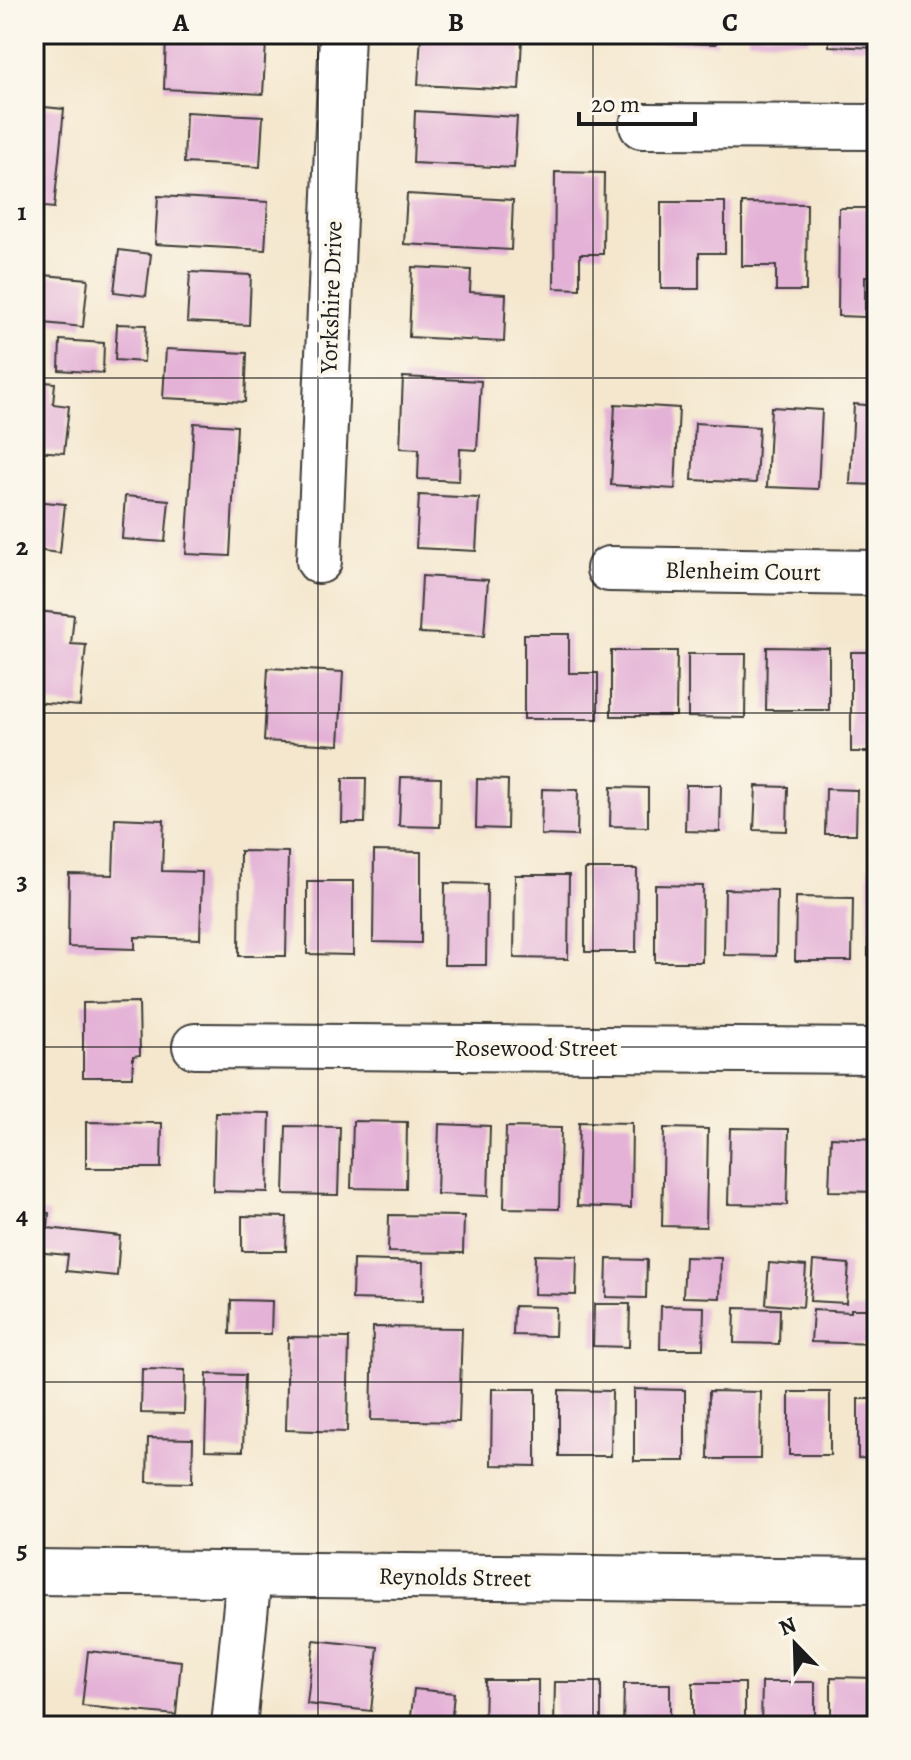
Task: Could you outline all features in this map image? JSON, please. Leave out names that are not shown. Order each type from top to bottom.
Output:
[{"type":"street","name":"Yorkshire Drive","points":[[319,561],[342,34]]},
{"type":"street","points":[[642,126],[877,127]]},
{"type":"street","name":"Blenheim Court","points":[[609,569],[877,573]]},
{"type":"street","name":"Rosewood Street","points":[[195,1046],[877,1051]]},
{"type":"street","name":"Reynolds Street","points":[[34,1572],[877,1581]]},
{"type":"street","points":[[234,1726],[249,1575]]},
{"type":"building","points":[[421,34],[522,40],[519,90],[418,85]]},
{"type":"building","points":[[655,34],[716,34],[716,44],[655,42]]},
{"type":"building","points":[[748,34],[808,34],[808,41],[748,40]]},
{"type":"building","points":[[829,34],[877,34],[877,48],[829,46]]},
{"type":"building","points":[[166,38],[266,43],[263,94],[164,89]]},
{"type":"building","points":[[34,106],[64,109],[54,208],[34,206]]},
{"type":"building","points":[[415,111],[517,117],[514,168],[413,163]]},
{"type":"building","points":[[186,112],[263,116],[260,167],[184,163]]},
{"type":"building","points":[[555,172],[604,173],[603,254],[580,254],[580,289],[554,288]]},
{"type":"building","points":[[407,194],[513,200],[511,250],[404,244]]},
{"type":"building","points":[[158,196],[268,202],[265,250],[155,244]]},
{"type":"building","points":[[661,202],[725,202],[725,253],[699,253],[699,289],[661,289]]},
{"type":"building","points":[[742,203],[807,204],[806,291],[776,291],[776,266],[742,266]]},
{"type":"building","points":[[839,208],[877,208],[877,276],[865,276],[865,317],[838,316]]},
{"type":"building","points":[[119,250],[151,254],[146,296],[114,292]]},
{"type":"building","points":[[34,264],[45,265],[44,275],[88,279],[83,327],[34,322]]},
{"type":"building","points":[[412,267],[471,270],[470,292],[506,294],[504,342],[409,337]]},
{"type":"building","points":[[190,272],[251,275],[249,325],[187,322]]},
{"type":"building","points":[[117,324],[146,325],[144,362],[115,360]]},
{"type":"building","points":[[60,340],[104,343],[103,373],[59,370]]},
{"type":"building","points":[[166,349],[247,353],[245,402],[163,398]]},
{"type":"building","points":[[403,377],[481,381],[477,450],[460,449],[459,481],[418,479],[419,449],[400,448]]},
{"type":"building","points":[[34,381],[55,383],[53,404],[69,406],[64,453],[34,451]]},
{"type":"building","points":[[615,404],[679,408],[675,489],[611,485]]},
{"type":"building","points":[[854,404],[877,406],[877,485],[850,484]]},
{"type":"building","points":[[771,407],[822,410],[818,489],[767,487]]},
{"type":"building","points":[[194,423],[237,426],[230,556],[186,554]]},
{"type":"building","points":[[695,423],[759,427],[756,483],[692,480]]},
{"type":"building","points":[[419,495],[479,498],[476,551],[416,548]]},
{"type":"building","points":[[125,496],[169,500],[165,542],[122,539]]},
{"type":"building","points":[[34,501],[65,504],[60,553],[34,550]]},
{"type":"building","points":[[422,576],[488,580],[484,636],[419,633]]},
{"type":"building","points":[[34,580],[41,581],[38,611],[74,615],[71,644],[86,645],[80,706],[34,702]]},
{"type":"building","points":[[524,634],[569,634],[569,673],[598,673],[598,719],[524,719]]},
{"type":"building","points":[[767,647],[829,648],[829,710],[766,710]]},
{"type":"building","points":[[611,651],[677,651],[676,716],[611,716]]},
{"type":"building","points":[[851,652],[877,652],[877,752],[851,752]]},
{"type":"building","points":[[688,654],[746,654],[745,718],[688,717]]},
{"type":"building","points":[[268,668],[343,672],[339,745],[264,741]]},
{"type":"building","points":[[401,777],[441,778],[440,827],[399,826]]},
{"type":"building","points":[[343,778],[366,778],[365,823],[342,823]]},
{"type":"building","points":[[477,779],[508,780],[507,829],[476,828]]},
{"type":"building","points":[[686,785],[721,785],[720,832],[685,831]]},
{"type":"building","points":[[756,786],[788,787],[787,831],[754,830]]},
{"type":"building","points":[[611,787],[648,788],[648,827],[610,826]]},
{"type":"building","points":[[542,789],[578,790],[577,836],[541,835]]},
{"type":"building","points":[[826,789],[857,790],[856,834],[825,834]]},
{"type":"building","points":[[115,818],[164,820],[162,871],[202,872],[200,939],[135,937],[135,949],[68,947],[69,874],[113,875]]},
{"type":"building","points":[[240,851],[288,852],[286,956],[239,956]]},
{"type":"building","points":[[374,851],[421,852],[421,943],[373,942]]},
{"type":"building","points":[[869,863],[877,863],[877,956],[868,956]]},
{"type":"building","points":[[585,869],[637,869],[636,952],[585,952]]},
{"type":"building","points":[[515,875],[569,875],[568,959],[514,958]]},
{"type":"building","points":[[307,881],[353,881],[353,955],[307,954]]},
{"type":"building","points":[[445,883],[487,884],[486,965],[444,965]]},
{"type":"building","points":[[655,885],[703,886],[702,962],[655,962]]},
{"type":"building","points":[[725,889],[777,890],[776,956],[724,955]]},
{"type":"building","points":[[796,897],[853,898],[852,961],[795,961]]},
{"type":"building","points":[[139,1002],[140,1055],[133,1056],[133,1077],[83,1077],[83,1003]]},
{"type":"building","points":[[215,1112],[270,1113],[268,1192],[213,1191]]},
{"type":"building","points":[[353,1121],[407,1122],[406,1189],[351,1188]]},
{"type":"building","points":[[86,1122],[162,1123],[161,1168],[86,1168]]},
{"type":"building","points":[[579,1122],[632,1123],[631,1208],[577,1206]]},
{"type":"building","points":[[439,1124],[490,1126],[488,1196],[437,1194]]},
{"type":"building","points":[[286,1126],[340,1127],[338,1195],[284,1194]]},
{"type":"building","points":[[506,1127],[561,1128],[559,1209],[504,1208]]},
{"type":"building","points":[[664,1128],[708,1129],[706,1227],[662,1226]]},
{"type":"building","points":[[730,1128],[789,1129],[787,1205],[728,1204]]},
{"type":"building","points":[[831,1137],[877,1139],[877,1192],[829,1191]]},
{"type":"building","points":[[34,1211],[49,1213],[48,1228],[120,1236],[117,1276],[66,1271],[68,1255],[34,1252]]},
{"type":"building","points":[[389,1215],[464,1216],[463,1253],[388,1252]]},
{"type":"building","points":[[242,1216],[287,1217],[286,1251],[242,1251]]},
{"type":"building","points":[[535,1255],[577,1256],[576,1295],[534,1294]]},
{"type":"building","points":[[685,1257],[721,1258],[720,1298],[683,1297]]},
{"type":"building","points":[[607,1259],[647,1260],[646,1298],[606,1297]]},
{"type":"building","points":[[353,1260],[424,1262],[423,1301],[352,1299]]},
{"type":"building","points":[[813,1261],[849,1264],[846,1303],[810,1301]]},
{"type":"building","points":[[769,1263],[806,1266],[803,1307],[766,1304]]},
{"type":"building","points":[[231,1300],[272,1301],[271,1334],[230,1334]]},
{"type":"building","points":[[594,1304],[630,1304],[629,1347],[593,1346]]},
{"type":"building","points":[[514,1306],[556,1307],[555,1336],[513,1335]]},
{"type":"building","points":[[661,1306],[704,1307],[703,1349],[660,1349]]},
{"type":"building","points":[[735,1308],[780,1309],[779,1344],[734,1343]]},
{"type":"building","points":[[851,1309],[877,1309],[877,1344],[811,1342],[813,1310],[851,1312]]},
{"type":"building","points":[[373,1327],[462,1328],[459,1422],[371,1420]]},
{"type":"building","points":[[288,1337],[349,1338],[347,1432],[286,1430]]},
{"type":"building","points":[[142,1369],[185,1370],[184,1414],[141,1413]]},
{"type":"building","points":[[207,1374],[245,1375],[243,1451],[205,1450]]},
{"type":"building","points":[[492,1389],[536,1389],[536,1466],[491,1465]]},
{"type":"building","points":[[634,1389],[685,1390],[685,1461],[634,1461]]},
{"type":"building","points":[[559,1390],[612,1391],[611,1456],[559,1456]]},
{"type":"building","points":[[709,1391],[761,1392],[760,1459],[708,1459]]},
{"type":"building","points":[[789,1392],[830,1392],[830,1455],[789,1455]]},
{"type":"building","points":[[858,1399],[877,1399],[877,1459],[858,1458]]},
{"type":"building","points":[[148,1438],[193,1439],[192,1483],[147,1482]]},
{"type":"building","points":[[314,1640],[378,1647],[371,1711],[307,1704]]},
{"type":"building","points":[[88,1651],[181,1661],[176,1715],[82,1706]]},
{"type":"building","points":[[34,1670],[40,1671],[36,1711],[34,1711]]},
{"type":"building","points":[[831,1677],[877,1678],[877,1726],[831,1726]]},
{"type":"building","points":[[485,1680],[538,1680],[538,1726],[484,1726]]},
{"type":"building","points":[[555,1682],[601,1682],[601,1726],[554,1726]]},
{"type":"building","points":[[762,1682],[815,1682],[815,1726],[761,1726]]},
{"type":"building","points":[[693,1683],[745,1683],[745,1726],[693,1726]]},
{"type":"building","points":[[624,1684],[670,1684],[670,1726],[623,1726]]},
{"type":"building","points":[[414,1689],[454,1693],[451,1726],[410,1726]]}]
